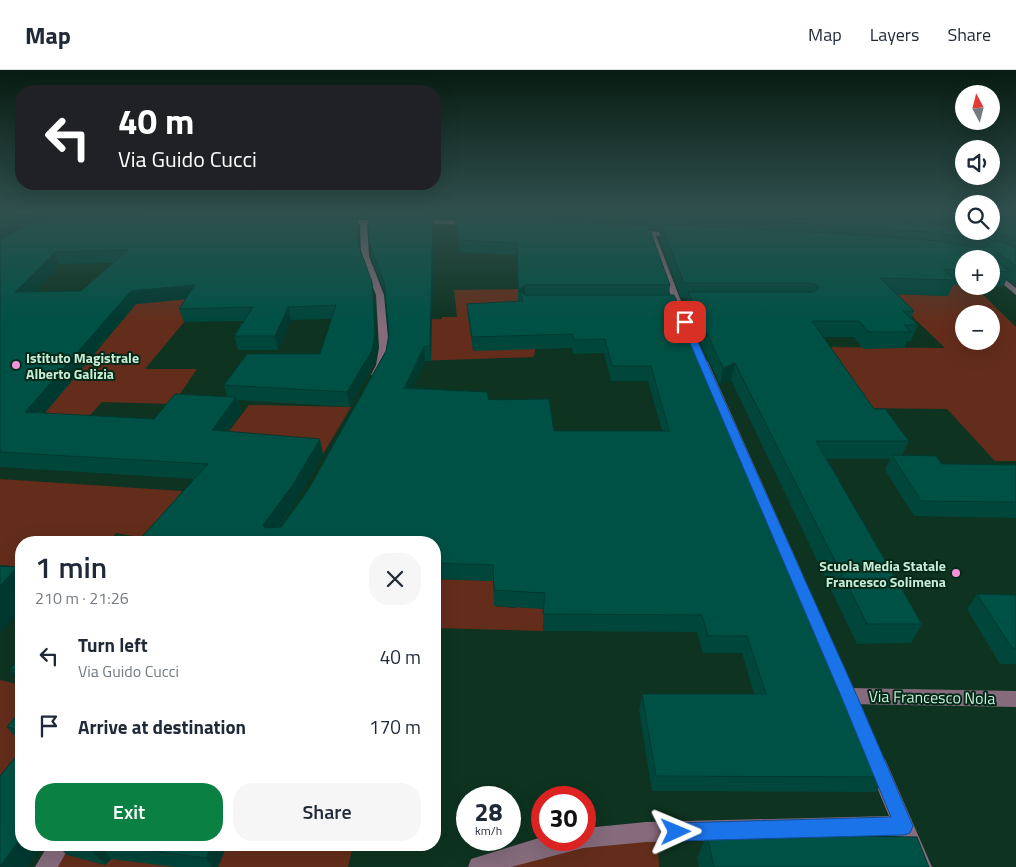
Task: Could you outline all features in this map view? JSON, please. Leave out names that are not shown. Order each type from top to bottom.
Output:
[{"type":"street","points":[[364,247],[365,256],[380,295],[384,348],[380,365],[371,384]]},
{"type":"street","points":[[656,247],[685,323]]},
{"type":"street","points":[[1000,278],[1016,292]]},
{"type":"street","points":[[697,350],[801,586]]},
{"type":"street","name":"Via Francesco Nola","points":[[856,713],[847,691],[1016,699]]},
{"type":"street","points":[[874,756],[921,867]]},
{"type":"street","points":[[596,837],[646,832],[904,826]]},
{"type":"street","points":[[479,867],[531,850]]},
{"type":"street","points":[[46,867],[56,851]]},
{"type":"shaded area","points":[[955,279],[955,295],[983,295],[993,305],[955,305],[955,350],[1000,350],[1000,311],[1016,327],[1016,461],[995,461],[947,409],[855,408],[814,347],[945,348],[889,294],[947,296],[937,284]]},
{"type":"shaded area","points":[[518,289],[523,314],[535,349],[534,357],[386,362],[390,320],[457,317],[454,290]]},
{"type":"shaded area","points":[[199,298],[184,322],[145,369],[197,369],[173,404],[102,402],[89,416],[0,417],[0,406],[116,302]]},
{"type":"shaded area","points":[[249,405],[351,407],[323,454],[220,443]]},
{"type":"shaded area","points":[[0,479],[182,491],[146,536],[116,533],[113,536],[15,536],[15,566],[0,565]]},
{"type":"shaded area","points":[[546,567],[543,631],[441,628],[441,579],[494,581],[494,606],[515,608]]},
{"type":"shaded area","points":[[0,680],[15,684],[15,790],[0,809]]},
{"type":"shaded area","points":[[657,832],[659,867],[479,867],[542,851],[596,851],[596,839]]},
{"type":"shaded area","points":[[66,851],[352,851],[348,867],[57,867]]},
{"type":"building","points":[[0,247],[359,247],[372,282],[375,334],[372,350],[347,392],[224,385],[247,354],[320,354],[336,305],[288,307],[275,336],[234,336],[253,307],[179,309],[195,285],[131,291],[25,412],[154,419],[175,394],[236,397],[212,430],[320,439],[292,486],[263,525],[265,528],[281,527],[308,490],[386,351],[389,334],[384,282],[371,247],[432,247],[430,346],[424,347],[404,388],[487,392],[489,400],[549,399],[554,431],[669,431],[651,366],[612,366],[605,339],[574,340],[573,334],[472,337],[467,304],[523,301],[520,291],[525,295],[674,295],[710,376],[706,377],[784,561],[792,561],[886,777],[656,776],[642,694],[766,694],[747,636],[708,636],[702,615],[543,614],[545,593],[494,590],[493,565],[441,563],[441,536],[143,536],[208,464],[0,452]],"holes":[[[128,250],[81,291],[15,292],[55,252]]]},
{"type":"building","points":[[517,247],[656,247],[670,285],[525,285],[519,290]]},
{"type":"building","points":[[670,247],[1016,247],[1016,266],[1000,254],[1000,250],[955,250],[955,270],[943,269],[955,280],[880,278],[914,311],[903,311],[918,325],[904,325],[911,332],[869,332],[859,321],[812,321],[874,409],[885,409],[909,441],[816,441],[922,624],[867,624],[735,363],[723,368],[688,292],[813,292],[818,289],[818,286],[812,283],[684,283]]},
{"type":"building","points":[[1000,264],[1010,272],[1000,271]]},
{"type":"building","points":[[892,455],[936,456],[942,464],[1016,465],[1016,502],[921,501]]},
{"type":"building","points":[[0,566],[15,567],[15,569],[0,586]]},
{"type":"building","points":[[977,594],[1016,595],[1016,648],[1012,648]]},
{"type":"building","points":[[15,664],[15,670],[10,669]]},
{"type":"building","points":[[15,717],[15,729],[7,727]]},
{"type":"building","points":[[15,757],[15,846],[0,866],[0,776]]},
{"type":"building","points":[[707,834],[917,837],[929,867],[714,867]]},
{"type":"building","points":[[153,851],[209,851],[206,858]]},
{"type":"place","name":"Istituto Magistrale Alberto Galizia","points":[[16,365]]},
{"type":"place","name":"Scuola Media Statale Francesco Solimena","points":[[956,573]]},
{"type":"route","points":[[676,832],[904,826],[685,322]]}]
